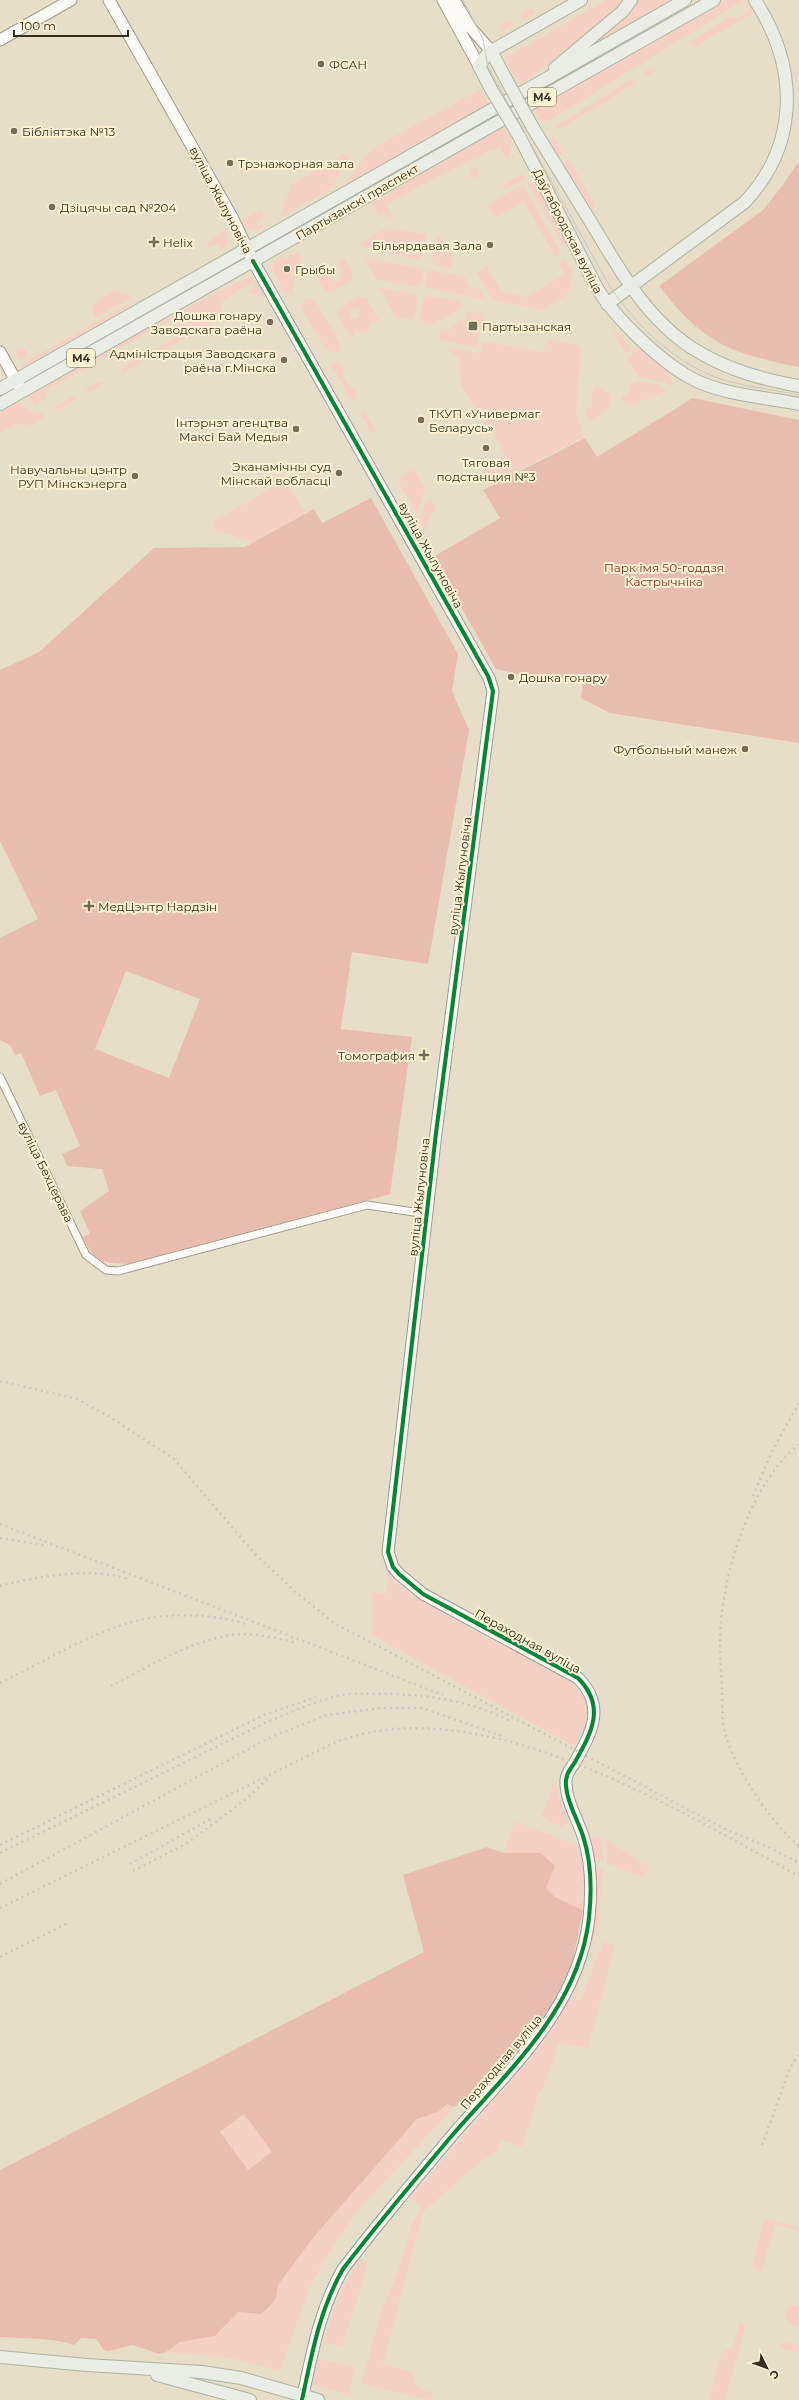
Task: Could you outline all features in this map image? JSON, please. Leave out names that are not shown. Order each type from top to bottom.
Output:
[{"type":"main road","points":[[479,66],[491,51],[581,0]]},
{"type":"main road","points":[[529,89],[623,11],[631,0]]},
{"type":"main road","name":"Партызанскі праспект","points":[[0,389],[685,0]]},
{"type":"main road","name":"Партызанскі праспект","points":[[0,404],[714,0]]},
{"type":"main road","points":[[607,304],[755,194],[780,158],[793,120],[794,96],[789,68],[758,2]]},
{"type":"main road","name":"Даўгабродская вуліца","points":[[491,51],[535,130],[631,286],[660,322],[691,347],[740,372],[799,386]]},
{"type":"main road","name":"Даўгабродская вуліца","points":[[479,66],[519,136],[582,262],[607,304],[641,338],[689,377],[723,390],[799,404]]},
{"type":"main road","points":[[525,149],[535,130]]},
{"type":"main road","points":[[0,2357],[133,2368],[204,2372],[241,2378],[302,2398],[318,2400]]},
{"type":"main road","points":[[133,2368],[250,2400]]},
{"type":"street","points":[[0,40],[71,0]]},
{"type":"street","name":"вуліца Жылуновіча","points":[[110,0],[233,219],[253,261],[489,678],[493,691],[427,1214],[388,1552]]},
{"type":"street","points":[[443,0],[479,66]]},
{"type":"street","points":[[454,0],[470,27],[491,51]]},
{"type":"street","points":[[0,352],[22,392]]},
{"type":"street","name":"вуліца Бехцерава","points":[[0,1077],[86,1255],[106,1270],[118,1271],[368,1205],[427,1214]]},
{"type":"street","name":"Пераходная вуліца","points":[[302,2398],[319,2323],[333,2286],[343,2269],[450,2138],[534,2043],[557,2011],[580,1957],[589,1918],[591,1870],[582,1834],[569,1800],[566,1779],[568,1770],[574,1764],[592,1726],[595,1716],[590,1692],[578,1678],[423,1594],[393,1567],[388,1552]]},
{"type":"shaded area","points":[[606,0],[627,0],[620,8],[519,86],[505,58]]},
{"type":"shaded area","points":[[637,0],[671,0],[592,45],[630,13]]},
{"type":"shaded area","points":[[725,0],[744,0],[550,120],[538,121],[540,118],[532,110]]},
{"type":"shaded area","points":[[745,0],[753,0],[758,10],[694,47],[691,45],[691,41],[731,16],[737,19],[751,11]]},
{"type":"shaded area","points":[[532,8],[535,13],[524,19],[521,14]]},
{"type":"shaded area","points":[[510,20],[513,25],[502,31],[499,26]]},
{"type":"shaded area","points":[[651,67],[657,70],[644,78],[646,70]]},
{"type":"shaded area","points":[[630,80],[636,83],[560,129],[555,127]]},
{"type":"shaded area","points":[[481,89],[489,104],[346,185],[362,160],[375,147]]},
{"type":"shaded area","points":[[504,127],[512,140],[509,158],[505,156],[500,147],[485,153],[442,174],[386,205],[394,220],[392,221],[389,215],[386,217],[384,214],[380,217],[371,203]]},
{"type":"shaded area","points":[[551,135],[559,144],[562,155],[559,156],[553,147]]},
{"type":"shaded area","points":[[346,153],[349,158],[331,188],[280,218],[291,185]]},
{"type":"shaded area","points":[[567,160],[570,161],[596,206],[592,209],[563,163]]},
{"type":"shaded area","points":[[472,168],[476,168],[478,169],[478,177],[472,178],[469,175],[469,171]]},
{"type":"shaded area","points":[[521,175],[525,175],[525,179],[505,189],[503,185]]},
{"type":"shaded area","points":[[535,180],[566,243],[563,245],[527,183]]},
{"type":"shaded area","points":[[523,185],[561,253],[555,257],[524,201],[495,218],[487,204]]},
{"type":"shaded area","points":[[261,210],[265,216],[255,222],[258,227],[270,222],[258,229],[245,229],[240,221]]},
{"type":"shaded area","points":[[386,228],[426,234],[422,258],[419,258],[419,260],[361,246],[360,243]]},
{"type":"shaded area","points":[[227,229],[228,241],[222,250],[217,243],[205,249],[209,241]]},
{"type":"shaded area","points":[[440,236],[453,257],[451,268],[433,264],[434,261],[431,260],[434,240]]},
{"type":"shaded area","points":[[295,247],[283,255],[285,259],[298,252],[301,256],[292,290],[295,299],[288,289],[285,291],[291,305],[272,268],[276,259]]},
{"type":"shaded area","points":[[345,257],[353,276],[351,281],[333,291],[325,292],[315,274],[325,269],[331,281],[339,281],[341,271],[339,261]]},
{"type":"shaded area","points":[[364,258],[423,269],[420,287],[376,280]]},
{"type":"shaded area","points":[[565,259],[573,272],[568,294],[542,310],[493,300],[476,272],[487,266],[502,292],[526,297],[565,274],[559,262]]},
{"type":"shaded area","points":[[428,270],[465,277],[472,290],[479,287],[486,299],[425,288]]},
{"type":"shaded area","points":[[248,277],[254,278],[266,297],[246,292],[255,288],[252,283],[223,300],[218,319],[188,336],[179,333],[171,319],[45,391],[46,399],[35,405],[27,396],[145,329]]},
{"type":"shaded area","points":[[380,288],[416,294],[415,297],[418,297],[415,316],[412,319],[396,317]]},
{"type":"shaded area","points":[[114,290],[133,297],[96,318],[92,311],[95,302]]},
{"type":"shaded area","points":[[427,296],[462,301],[461,308],[431,325],[419,320],[424,298]]},
{"type":"shaded area","points":[[358,297],[366,298],[380,322],[370,321],[368,333],[355,331],[352,340],[337,313],[342,306]],"holes":[[[351,308],[360,310],[358,319],[349,317]]]},
{"type":"shaded area","points":[[304,298],[315,300],[341,345],[340,354],[326,350],[302,310]]},
{"type":"shaded area","points":[[131,302],[130,306],[24,367],[22,364]]},
{"type":"shaded area","points":[[467,311],[484,314],[477,347],[442,341],[438,335],[444,329],[450,330],[451,325],[457,325],[458,320],[464,321]]},
{"type":"shaded area","points":[[613,332],[619,333],[631,349],[628,353],[625,352]]},
{"type":"shaded area","points":[[178,336],[185,338],[157,354],[151,351]]},
{"type":"shaded area","points":[[550,340],[578,345],[581,348],[576,412],[584,437],[490,485],[482,468],[505,455],[490,427],[482,420],[461,385],[460,360],[447,348],[480,353],[482,341],[543,352],[546,342]]},
{"type":"shaded area","points":[[638,346],[656,359],[666,369],[670,374],[671,387],[667,383],[639,377],[628,359]]},
{"type":"shaded area","points":[[20,349],[24,349],[26,350],[26,358],[20,359],[17,356],[17,352]]},
{"type":"shaded area","points":[[144,355],[143,362],[125,372],[122,371],[122,368]]},
{"type":"shaded area","points":[[333,362],[341,364],[345,371],[342,374],[350,389],[354,387],[358,395],[355,396],[357,399],[353,402],[331,365]]},
{"type":"shaded area","points":[[99,381],[105,383],[90,392],[84,389]]},
{"type":"shaded area","points":[[638,381],[660,385],[666,391],[629,406],[621,400],[622,396],[628,394],[630,385]]},
{"type":"shaded area","points":[[596,385],[610,394],[609,410],[590,421],[587,418],[586,410],[592,406],[592,392]]},
{"type":"shaded area","points":[[76,394],[75,401],[57,410],[52,408]]},
{"type":"shaded area","points":[[17,402],[32,412],[44,412],[43,418],[32,425],[16,424],[0,433],[0,412]]},
{"type":"shaded area","points":[[364,411],[376,431],[371,434],[360,414]]},
{"type":"shaded area","points":[[414,469],[425,488],[417,514],[397,479]]},
{"type":"shaded area","points":[[286,480],[305,514],[252,543],[215,529],[213,526],[214,521]]},
{"type":"shaded area","points":[[431,499],[436,508],[431,515],[425,532],[420,522],[425,503]]},
{"type":"shaded area","points":[[381,1561],[388,1567],[397,1583],[411,1594],[498,1644],[507,1645],[543,1664],[570,1682],[587,1702],[589,1713],[585,1726],[574,1746],[372,1635],[372,1592],[386,1594],[389,1579]]},
{"type":"shaded area","points":[[555,1782],[559,1796],[570,1818],[569,1823],[561,1827],[541,1816]]},
{"type":"shaded area","points":[[515,1821],[578,1846],[584,1869],[583,1910],[555,1897],[504,1853]]},
{"type":"shaded area","points":[[594,1837],[602,1838],[603,1862],[597,1858],[594,1853],[591,1840]]},
{"type":"shaded area","points":[[606,1839],[650,1868],[643,1877],[607,1864]]},
{"type":"shaded area","points":[[598,1868],[603,1870],[598,1924],[574,2000],[581,2000],[603,1942],[615,1946],[588,2048],[559,2043],[543,2088],[539,2092],[522,2147],[501,2140],[497,2151],[476,2165],[423,2212],[383,2364],[414,2373],[415,2382],[418,2387],[432,2392],[431,2400],[361,2384],[382,2309],[399,2269],[413,2221],[422,2207],[411,2198],[537,2049],[568,1999],[579,1971],[594,1872]]},
{"type":"shaded area","points":[[446,2104],[454,2107],[361,2207],[324,2261],[308,2291],[281,2368],[276,2370],[232,2358],[166,2352],[180,2342],[209,2338],[222,2331],[233,2316],[238,2312],[261,2314],[276,2298],[278,2285],[313,2238],[417,2119],[438,2112]]},
{"type":"shaded area","points":[[244,2114],[272,2152],[248,2170],[220,2132]]},
{"type":"shaded area","points":[[769,2219],[799,2228],[799,2231],[775,2224],[762,2271],[753,2268],[752,2265],[764,2220]]},
{"type":"shaded area","points":[[361,2258],[369,2262],[342,2346],[324,2343],[338,2299],[348,2278]]},
{"type":"shaded area","points":[[790,2304],[799,2306],[799,2327],[788,2323],[785,2312]]},
{"type":"shaded area","points":[[739,2324],[746,2325],[725,2400],[709,2400],[722,2351],[733,2348]]},
{"type":"shaded area","points":[[785,2342],[799,2345],[799,2353],[779,2347]]},
{"type":"shaded area","points":[[318,2359],[355,2367],[349,2395],[312,2384]]},
{"type":"green space","points":[[799,161],[799,367],[754,356],[719,343],[690,321],[659,286],[763,210]]},
{"type":"green space","name":"Парк імя 50-годдзя Кастрычніка","points":[[693,398],[799,420],[799,743],[610,713],[581,698],[583,681],[522,675],[496,669],[433,557],[500,518],[483,490],[585,438],[597,457]]},
{"type":"green space","points":[[371,498],[458,654],[452,691],[469,730],[428,964],[352,952],[341,1029],[412,1037],[390,1194],[128,1264],[106,1262],[100,1260],[91,1252],[87,1245],[83,1237],[90,1234],[80,1211],[109,1191],[102,1169],[67,1166],[62,1154],[80,1146],[56,1090],[40,1096],[21,1053],[15,1055],[11,1046],[0,1040],[0,938],[38,919],[0,841],[0,670],[39,652],[154,548],[245,547],[314,509],[322,523]],"holes":[[[126,971],[200,999],[169,1078],[95,1049]]]},
{"type":"green space","points":[[487,1847],[504,1853],[541,1853],[555,1866],[546,1888],[555,1897],[583,1910],[572,1965],[552,2004],[523,2044],[489,2082],[454,2107],[447,2104],[438,2112],[417,2119],[313,2238],[278,2285],[276,2298],[261,2314],[238,2312],[215,2336],[180,2342],[166,2352],[159,2354],[133,2345],[109,2351],[104,2350],[96,2339],[82,2338],[74,2345],[47,2339],[0,2337],[0,2170],[424,1952],[403,1875]],"holes":[[[244,2114],[272,2152],[248,2170],[220,2132]]]},
{"type":"tram line","points":[[463,0],[483,39],[488,67],[610,287],[633,317],[646,331],[676,356],[709,375],[727,381],[799,395]]},
{"type":"railway","points":[[0,1381],[77,1399],[110,1417],[174,1459],[256,1555],[298,1594],[334,1623],[727,1830],[768,1847],[799,1863]]},
{"type":"railway","points":[[753,1496],[772,1451],[799,1403]]},
{"type":"railway","points":[[799,1444],[782,1460],[768,1480],[755,1501],[745,1524],[729,1573],[724,1597],[720,1637],[722,1712],[725,1733],[730,1747],[745,1778],[765,1809],[788,1836],[799,1846]]},
{"type":"railway","points":[[0,1524],[443,1695]]},
{"type":"railway","points":[[0,1538],[48,1546]]},
{"type":"railway","points":[[0,1586],[48,1576],[81,1573],[114,1575],[129,1579]]},
{"type":"railway","points":[[0,1683],[71,1646],[107,1630],[145,1619],[183,1615],[222,1618],[247,1624]]},
{"type":"railway","points":[[111,1686],[184,1649],[215,1638],[247,1634],[273,1637],[297,1643]]},
{"type":"railway","points":[[0,1853],[267,1722],[332,1697],[353,1694],[425,1696],[477,1707],[510,1721]]},
{"type":"railway","points":[[0,1845],[264,1715],[316,1697]]},
{"type":"railway","points":[[0,1884],[269,1738],[326,1715],[383,1708],[422,1708],[505,1737]]},
{"type":"railway","points":[[0,1908],[336,1742],[392,1729],[451,1730],[513,1743],[575,1763],[636,1790],[695,1819],[799,1876]]},
{"type":"railway","points":[[133,1871],[186,1844],[245,1800],[271,1776]]},
{"type":"railway","points":[[130,1864],[214,1817]]},
{"type":"railway","points":[[0,1957],[68,1923]]},
{"type":"railway","points":[[762,2145],[790,2068],[799,2054]]},
{"type":"cycle path","points":[[253,261],[488,676],[493,691],[436,1133],[388,1552],[393,1567],[423,1594],[578,1678],[587,1688],[592,1699],[594,1709],[591,1730],[575,1762],[568,1772],[566,1780],[569,1801],[581,1829],[586,1846],[590,1866],[591,1887],[589,1918],[583,1950],[572,1980],[557,2008],[519,2060],[455,2132],[343,2269],[322,2317],[313,2349],[302,2400]]},
{"type":"place","name":"ФСАН","points":[[321,64]]},
{"type":"place","name":"Бібліятэка №13","points":[[14,131]]},
{"type":"place","name":"Трэнажорная зала","points":[[230,163]]},
{"type":"place","name":"Дзіцячы сад №204","points":[[52,207]]},
{"type":"place","name":"Helix","points":[[154,242]]},
{"type":"place","name":"Більярдавая Зала","points":[[490,245]]},
{"type":"place","name":"Грыбы","points":[[287,269]]},
{"type":"place","name":"Дошка гонару Заводскага раёна","points":[[270,322]]},
{"type":"place","name":"Партызанская","points":[[473,326]]},
{"type":"place","name":"Адміністрацыя Заводскага раёна г.Мінска","points":[[284,360]]},
{"type":"place","name":"ТКУП «Универмаг Беларусь»","points":[[421,420]]},
{"type":"place","name":"Інтэрнэт агенцтва Максі Бай Медыя","points":[[296,429]]},
{"type":"place","name":"Тяговая подстанция №3","points":[[486,448]]},
{"type":"place","name":"Эканамічны суд Мінскай вобласці","points":[[339,473]]},
{"type":"place","name":"Навучальны цэнтр РУП Мінскэнерга","points":[[135,476]]},
{"type":"place","name":"Дошка гонару","points":[[511,677]]},
{"type":"place","name":"Футбольный манеж","points":[[745,749]]},
{"type":"place","name":"МедЦэнтр Нардзін","points":[[89,906]]},
{"type":"place","name":"Томография","points":[[424,1055]]}]
